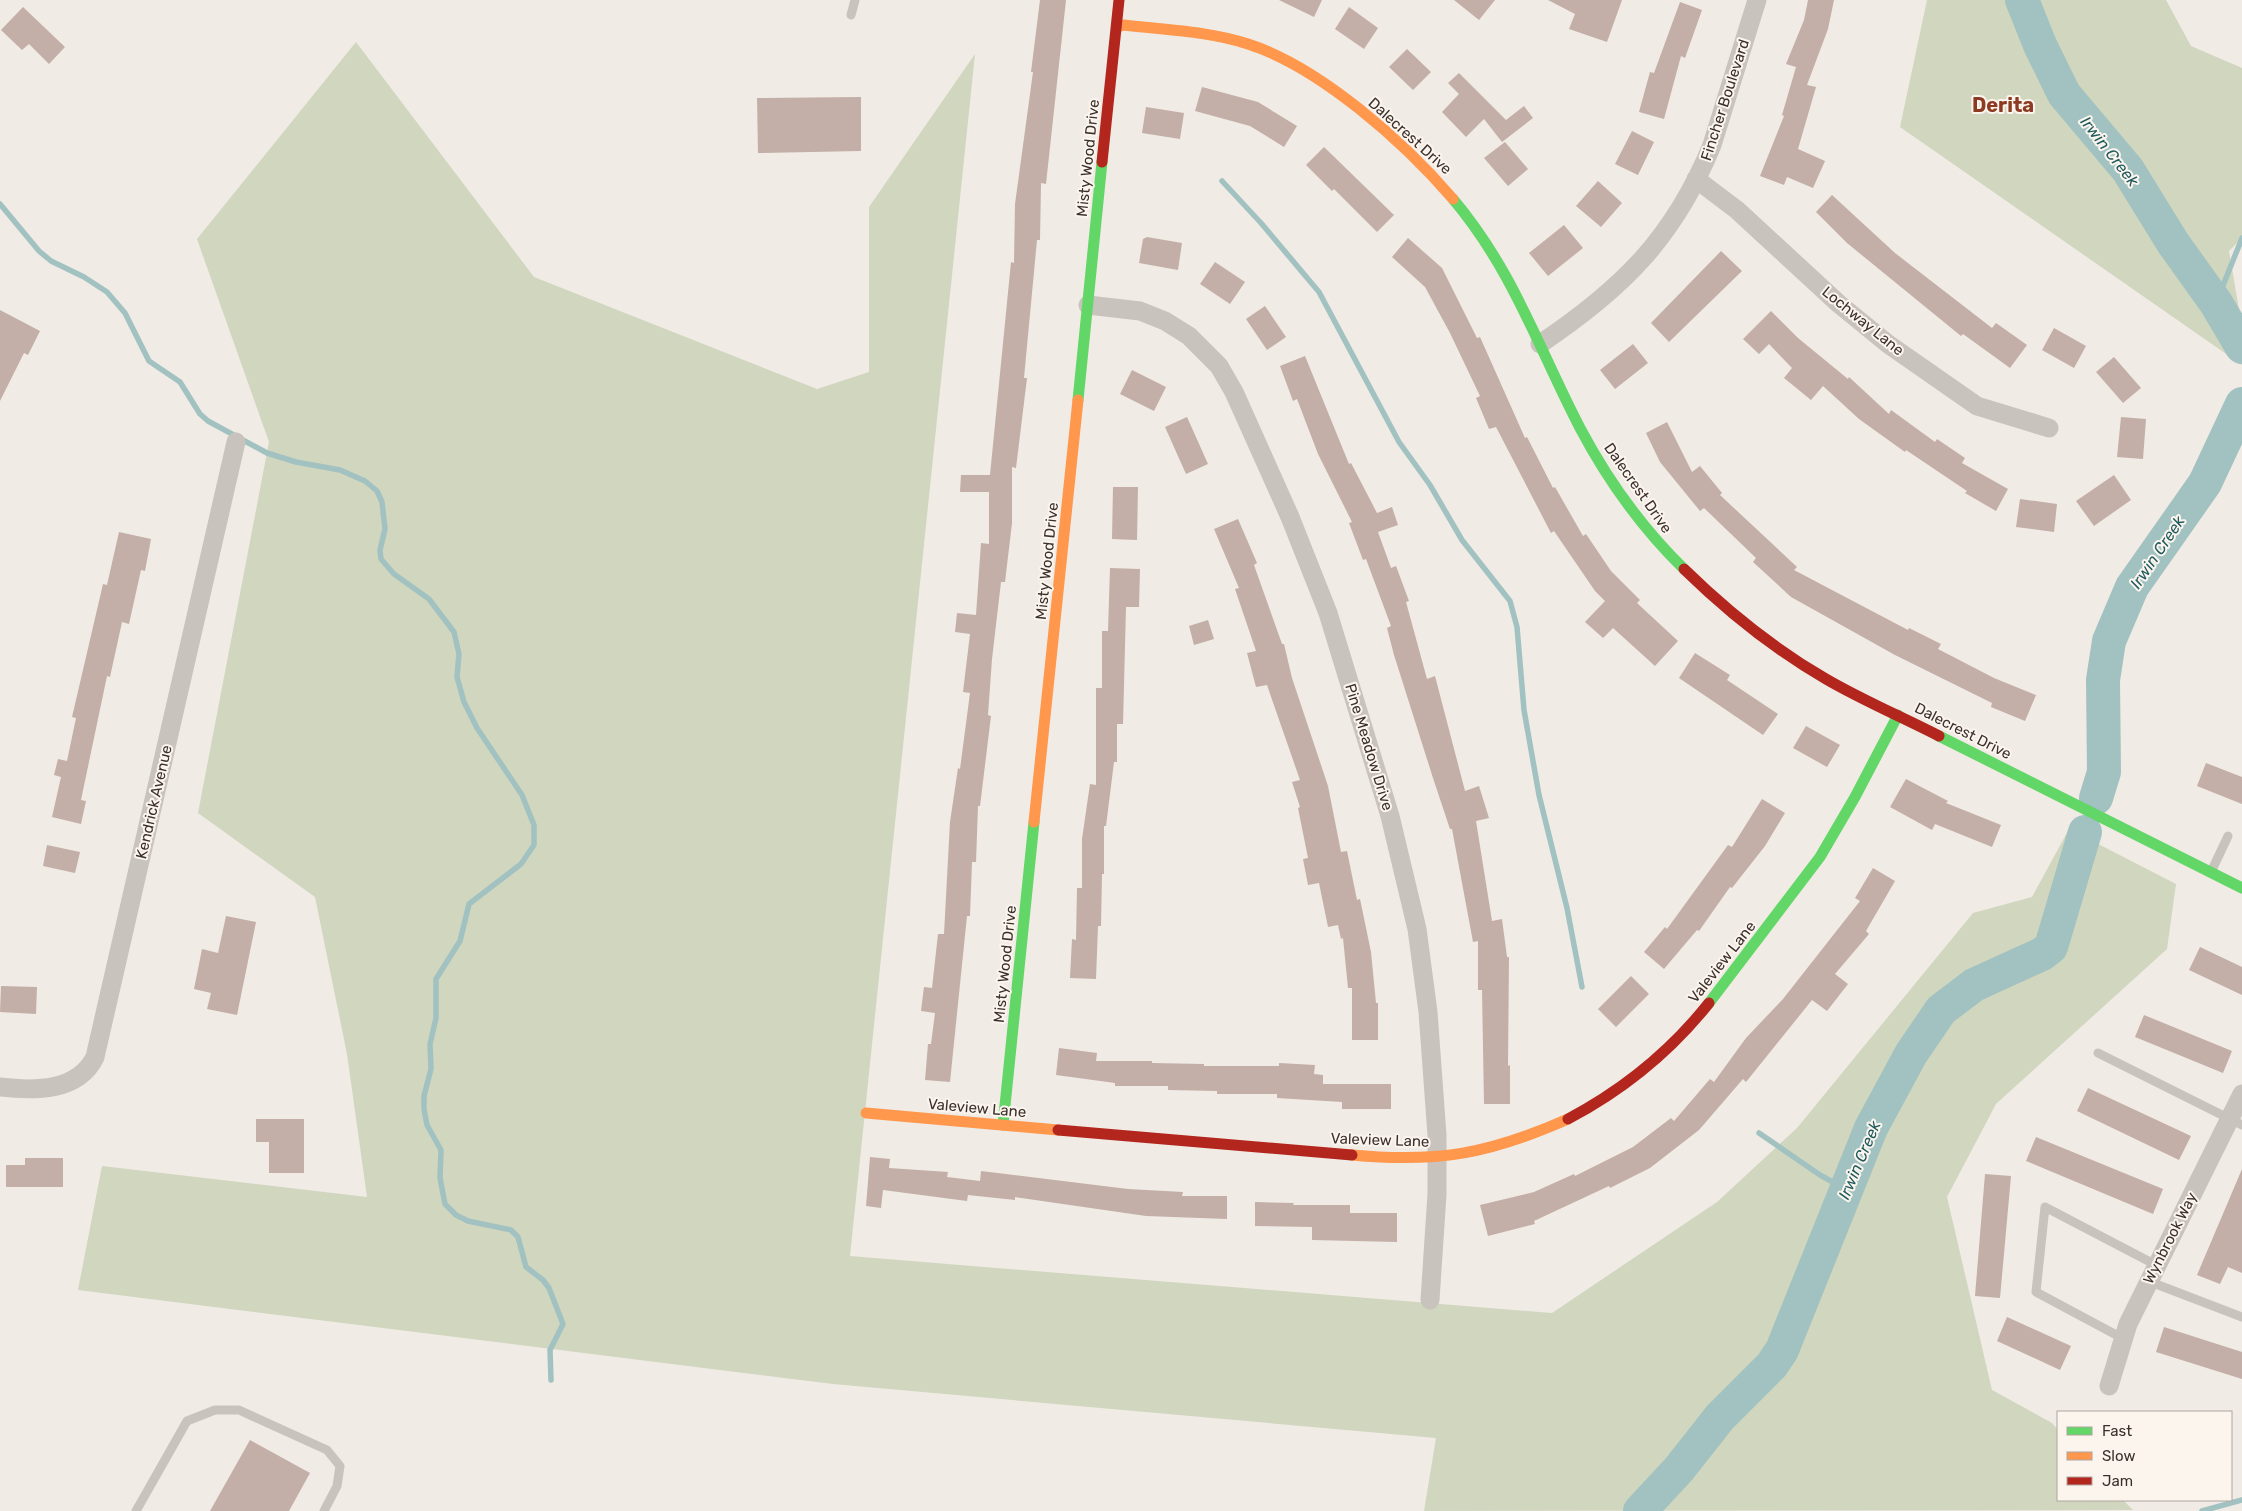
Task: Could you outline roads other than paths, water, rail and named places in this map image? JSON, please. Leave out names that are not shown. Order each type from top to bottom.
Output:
[{"type":"street","name":"Misty Wood Drive","points":[[1003,1125],[1119,0]]},
{"type":"street","name":"Fincher Boulevard","points":[[1540,344],[1578,318],[1626,278],[1671,223],[1696,179],[1712,145],[1757,0]]},
{"type":"street","name":"Dalecrest Drive","points":[[1116,27],[1124,25],[1219,36],[1249,44],[1272,53],[1309,72],[1336,91],[1418,160],[1454,198],[1479,232],[1512,284],[1578,424],[1606,473],[1662,548],[1732,616],[1776,648],[1826,679],[2242,888]]},
{"type":"street","name":"Lochway Lane","points":[[1696,179],[1737,210],[1853,315],[1888,344],[1977,406],[2049,428]]},
{"type":"street","name":"Pine Meadow Drive","points":[[1088,305],[1140,311],[1164,321],[1189,336],[1210,356],[1234,392],[1290,517],[1314,576],[1344,662],[1402,860],[1417,929],[1424,976],[1437,1158],[1437,1194],[1430,1300]]},
{"type":"street","name":"Kendrick Avenue","points":[[0,1087],[21,1089],[49,1088],[67,1083],[85,1072],[95,1057],[236,442]]},
{"type":"street","name":"Valeview Lane","points":[[866,1113],[1382,1158],[1437,1158],[1502,1144],[1573,1117],[1597,1104],[1634,1079],[1662,1055],[1699,1016],[1807,876],[1849,808],[1898,715]]},
{"type":"street","name":"Wynbrook Way","points":[[2108,1386],[2122,1338],[2152,1273],[2236,1122],[2242,1094]]},
{"type":"lane","points":[[851,15],[855,0]]},
{"type":"lane","points":[[2211,872],[2228,836]]},
{"type":"lane","points":[[2098,1053],[2236,1122]]},
{"type":"lane","points":[[2122,1338],[2036,1292],[2045,1207],[2152,1273],[2242,1318]]},
{"type":"lane","points":[[136,1511],[187,1421],[215,1410],[239,1410],[327,1450],[340,1466],[337,1486],[324,1511]]},
{"type":"waterway","name":"Irwin Creek","points":[[2022,0],[2040,45],[2064,94],[2128,170],[2173,243],[2216,303],[2242,347]]},
{"type":"waterway","points":[[1222,181],[1261,223],[1319,292],[1399,442],[1430,485],[1462,540],[1510,601],[1517,627],[1524,710],[1539,795],[1567,908],[1582,987]]},
{"type":"waterway","points":[[0,204],[39,251],[51,261],[84,277],[107,292],[125,313],[149,361],[180,382],[200,414],[208,421],[267,453],[296,462],[340,470],[365,481],[377,491],[382,502],[385,529],[380,550],[381,559],[394,574],[429,599],[454,632],[459,654],[457,677],[464,702],[477,728],[522,795],[534,825],[534,845],[521,864],[469,904],[460,941],[436,979],[436,1018],[430,1044],[431,1069],[424,1096],[424,1109],[427,1125],[441,1150],[440,1178],[445,1204],[456,1215],[468,1221],[511,1230],[518,1237],[526,1267],[543,1280],[549,1288],[563,1324],[550,1350],[551,1380]]},
{"type":"waterway","points":[[2216,303],[2242,238]]},
{"type":"waterway","name":"Irwin Creek","points":[[2096,798],[2104,772],[2103,680],[2109,641],[2132,587],[2205,483],[2242,404]]},
{"type":"waterway","name":"Irwin Creek","points":[[1640,1511],[1679,1469],[1720,1417],[1772,1365],[1782,1350],[1871,1128],[1911,1054],[1941,1010],[1974,985],[2042,954],[2051,947],[2085,832]]},
{"type":"waterway","points":[[1759,1133],[1820,1175],[1847,1190]]},
{"type":"waterway","points":[[2202,1511],[2242,1500]]},
{"type":"district","name":"Derita","points":[[2003,105]]}]
